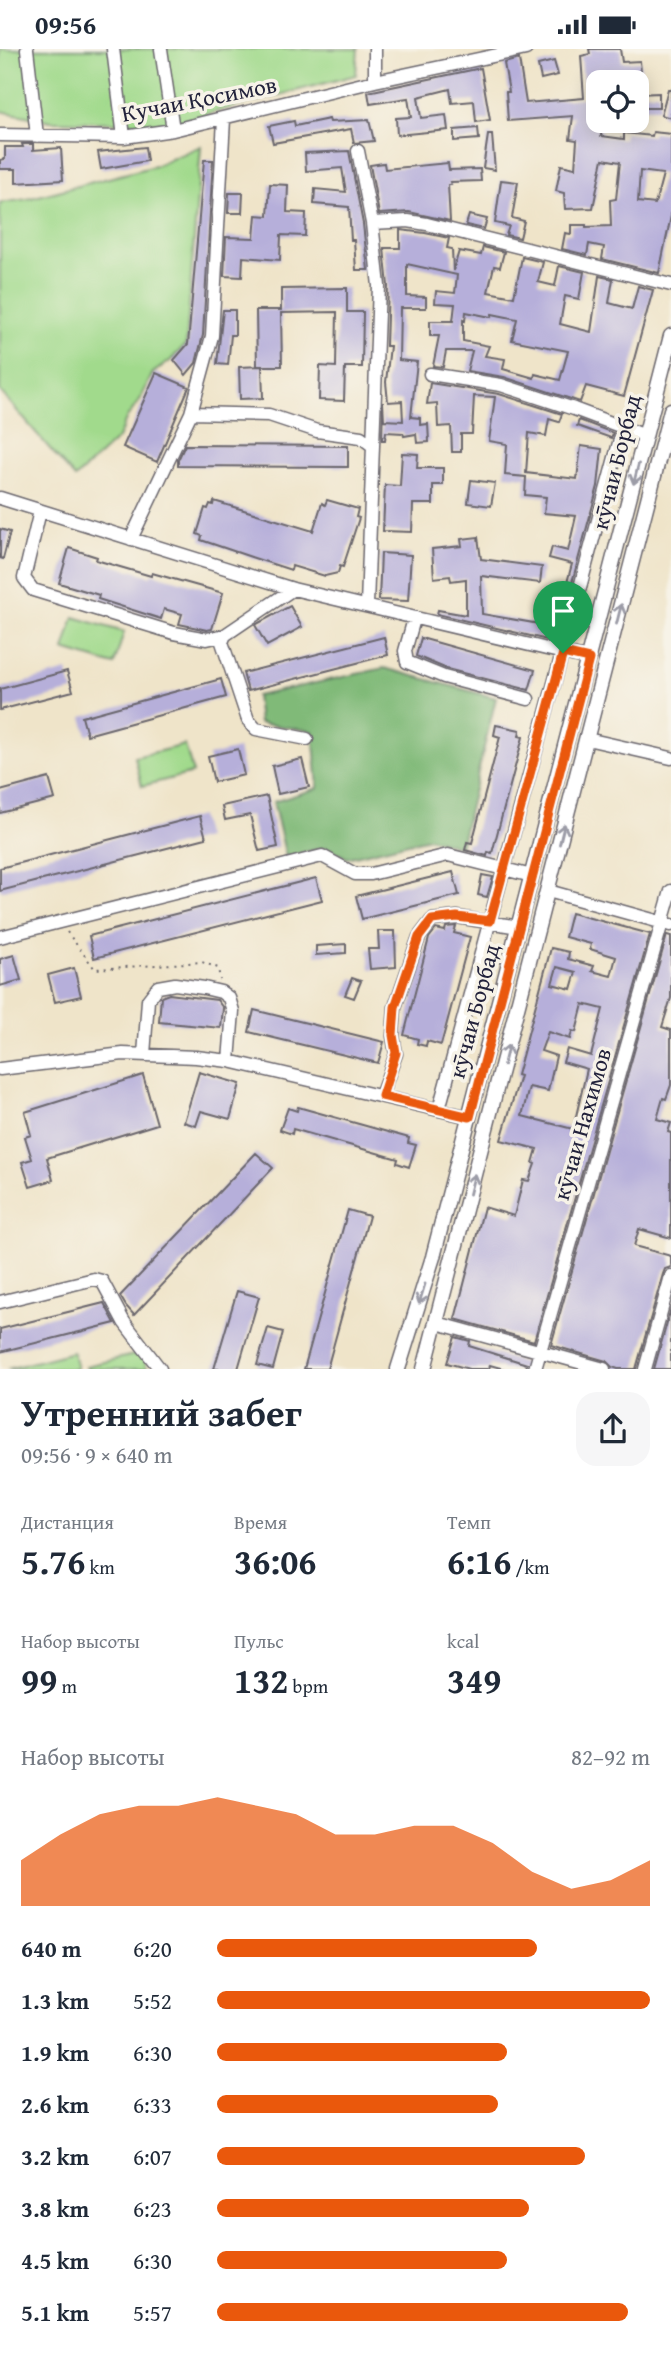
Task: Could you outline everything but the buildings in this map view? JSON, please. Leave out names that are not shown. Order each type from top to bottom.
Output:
[{"type":"main road","name":"кӯчаи Борбад","points":[[398,1369],[433,1257],[671,337]]},
{"type":"main road","name":"кӯчаи Борбад","points":[[424,1369],[671,410]]},
{"type":"main road","points":[[446,1207],[453,1213],[466,1212]]},
{"type":"main road","points":[[433,1257],[443,1255],[453,1264]]},
{"type":"street","points":[[27,49],[37,136]]},
{"type":"street","points":[[113,49],[124,137]]},
{"type":"street","points":[[161,49],[173,130]]},
{"type":"street","points":[[375,49],[375,81]]},
{"type":"street","name":"Кучаи Қосимов","points":[[0,135],[124,137],[173,130],[375,81],[526,49]]},
{"type":"street","points":[[131,539],[191,413],[212,336],[224,119]]},
{"type":"street","points":[[358,151],[372,223],[379,286],[367,605]]},
{"type":"street","points":[[372,223],[408,221],[427,224],[671,285]]},
{"type":"street","points":[[430,374],[501,385],[646,436]]},
{"type":"street","points":[[191,413],[269,415],[317,431],[361,437],[373,446]]},
{"type":"street","points":[[439,1109],[623,428]]},
{"type":"street","points":[[0,498],[293,590],[367,605],[414,619],[589,659]]},
{"type":"street","points":[[40,511],[24,577],[33,590],[174,633],[207,639],[225,635],[293,590]]},
{"type":"street","points":[[414,619],[405,651],[407,662],[444,677],[528,699]]},
{"type":"street","points":[[225,635],[222,642],[248,720],[256,729],[307,739]]},
{"type":"street","points":[[587,739],[671,758]]},
{"type":"street","points":[[0,937],[321,856],[355,874],[371,874],[449,855],[532,876]]},
{"type":"street","points":[[548,891],[666,924]]},
{"type":"street","name":"кӯчаи Нахимов","points":[[535,1369],[666,924],[671,891]]},
{"type":"street","points":[[382,1096],[396,1053],[393,1035],[395,1007],[419,937],[432,920],[457,917],[519,927]]},
{"type":"street","points":[[144,1055],[148,1000],[158,987],[175,983],[221,992],[229,998],[233,1011],[229,1061]]},
{"type":"street","points":[[0,1069],[123,1054],[196,1057],[229,1061],[470,1117]]},
{"type":"street","points":[[645,1369],[671,1276]]},
{"type":"street","points":[[0,1302],[94,1279],[102,1281],[124,1322],[160,1369]]},
{"type":"street","points":[[437,1323],[604,1369]]},
{"type":"path","points":[[60,923],[95,969],[202,962],[218,968],[221,992]]},
{"type":"green space","points":[[0,49],[358,49],[356,75],[170,124],[51,121],[0,111]]},
{"type":"green space","points":[[201,146],[186,344],[170,361],[153,373],[118,438],[75,478],[0,391],[0,203],[27,199],[155,166]]},
{"type":"green space","points":[[74,617],[124,632],[114,665],[64,650]]},
{"type":"green space","points":[[384,668],[496,698],[460,847],[429,838],[347,858],[326,847],[286,857],[273,802],[318,788],[313,731],[259,723],[256,696]]},
{"type":"green space","points":[[185,745],[193,773],[142,786],[135,757]]},
{"type":"green space","points":[[73,1352],[77,1369],[7,1369]]},
{"type":"green space","points":[[143,1353],[147,1369],[87,1369],[86,1366]]},
{"type":"route","points":[[563,653],[589,659],[470,1117],[382,1096],[396,1053],[393,1035],[395,1007],[419,937],[432,920],[457,917],[490,921],[563,653]]}]
